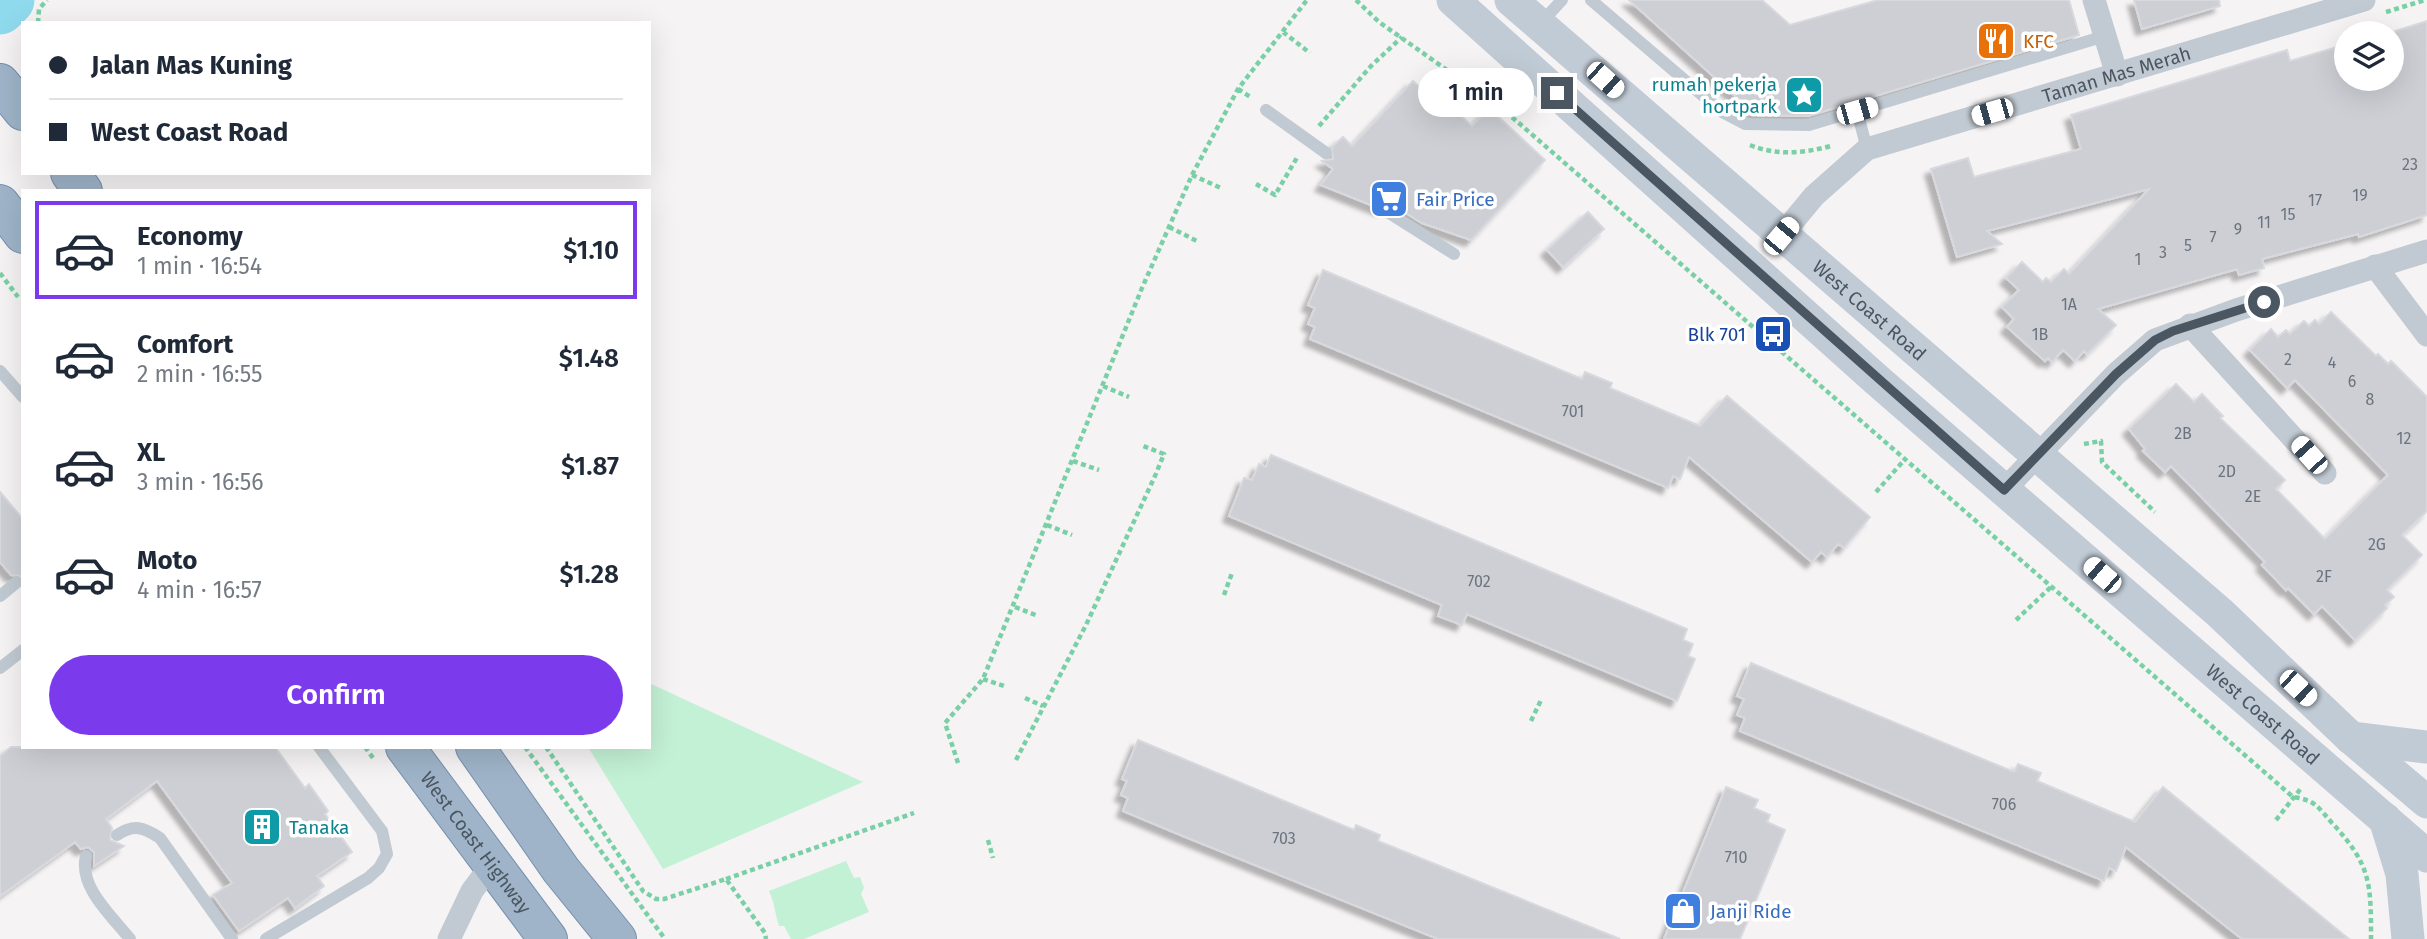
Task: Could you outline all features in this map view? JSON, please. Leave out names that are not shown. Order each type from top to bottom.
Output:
[{"type":"highway","points":[[0,204],[21,231]]},
{"type":"highway","name":"West Coast Highway","points":[[406,749],[548,939]]},
{"type":"highway","points":[[476,749],[561,870],[617,939]]},
{"type":"main road","name":"West Coast Road","points":[[1453,0],[2004,490],[2427,856]]},
{"type":"main road","name":"West Coast Road","points":[[1511,0],[2220,613],[2351,738],[2427,802]]},
{"type":"main road","points":[[1597,130],[1615,116],[1622,96]]},
{"type":"main road","points":[[2351,738],[2427,747]]},
{"type":"main road","points":[[2385,819],[2402,874],[2409,939]]},
{"type":"street","points":[[2094,0],[2117,75]]},
{"type":"street","name":"Taman Mas Merah","points":[[1781,236],[1814,197],[1867,149],[2364,0]]},
{"type":"street","points":[[2004,490],[2143,349],[2173,331],[2427,251]]},
{"type":"street","points":[[2375,266],[2427,335]]},
{"type":"street","points":[[2190,326],[2325,473]]},
{"type":"street","points":[[449,939],[472,891],[492,864]]},
{"type":"lane","points":[[1539,25],[1562,0]]},
{"type":"lane","points":[[1591,0],[1722,112],[1745,124],[1809,125],[2105,36]]},
{"type":"lane","points":[[1266,110],[1326,153]]},
{"type":"lane","points":[[1857,111],[1867,149]]},
{"type":"lane","points":[[1390,213],[1454,254]]},
{"type":"lane","points":[[0,371],[21,395]]},
{"type":"lane","points":[[0,596],[17,582]]},
{"type":"lane","points":[[0,668],[21,652]]},
{"type":"lane","points":[[266,939],[368,878],[379,868],[387,854],[382,831],[320,749]]},
{"type":"lane","points":[[117,835],[136,827],[145,828],[160,838],[232,939]]},
{"type":"lane","points":[[86,856],[85,872],[92,890],[130,939]]},
{"type":"path","points":[[38,21],[39,9],[47,0]]},
{"type":"path","points":[[958,763],[945,723],[984,679],[1192,175],[1238,89],[1307,0]]},
{"type":"path","points":[[1356,0],[1402,37],[1505,111],[2293,797],[2310,799],[2357,851],[2370,890],[2371,939]]},
{"type":"path","points":[[1283,32],[1310,53]]},
{"type":"path","points":[[1256,184],[1275,195],[1308,139],[1371,66],[1402,37]]},
{"type":"path","points":[[1192,175],[1222,188]]},
{"type":"path","points":[[1169,227],[1197,241]]},
{"type":"path","points":[[0,273],[18,296]]},
{"type":"path","points":[[1103,386],[1129,397]]},
{"type":"path","points":[[2099,427],[2101,441]]},
{"type":"path","points":[[1016,760],[1086,625],[1160,465],[1164,454],[1143,446]]},
{"type":"path","points":[[1876,492],[1906,458]]},
{"type":"path","points":[[1073,461],[1099,470]]},
{"type":"path","points":[[1047,526],[1072,535]]},
{"type":"path","points":[[1224,595],[1232,573]]},
{"type":"path","points":[[2016,620],[2052,586]]},
{"type":"path","points":[[1015,607],[1038,617]]},
{"type":"path","points":[[984,679],[1004,686]]},
{"type":"path","points":[[1025,698],[1043,706]]},
{"type":"path","points":[[1531,721],[1542,698]]},
{"type":"path","points":[[526,749],[665,939]]},
{"type":"path","points":[[547,749],[622,861],[650,896],[664,898],[726,879],[914,813]]},
{"type":"path","points":[[2276,820],[2323,764]]},
{"type":"path","points":[[988,840],[993,858]]},
{"type":"path","points":[[726,879],[765,933],[766,939]]},
{"type":"green space","points":[[651,684],[863,782],[663,869],[589,749],[651,749]]},
{"type":"green space","points":[[846,861],[854,878],[860,877],[864,888],[861,894],[869,912],[804,939],[791,939],[784,926],[779,926],[769,891]]},
{"type":"building","points":[[1629,0],[1762,0],[1790,25],[1878,0],[2069,0],[2079,35],[1808,116],[1756,115]]},
{"type":"building","points":[[2134,0],[2219,0],[2220,6],[2142,29]]},
{"type":"building","points":[[2427,21],[2427,215],[2359,237],[2358,234],[2262,259],[2264,268],[2239,275],[2237,269],[2098,309],[2116,325],[2087,354],[2084,351],[2075,361],[2063,350],[2052,362],[2048,358],[2045,361],[2007,327],[2014,319],[2002,307],[2019,290],[2006,278],[2022,262],[2043,282],[2046,278],[2051,282],[2064,269],[2069,274],[2149,189],[1987,231],[2002,244],[1957,257],[1931,169],[1968,158],[1974,177],[2081,149],[2071,115],[2287,50],[2290,61],[2334,48],[2334,91],[2404,91],[2404,28]]},
{"type":"building","points":[[1413,81],[1440,105],[1444,100],[1472,126],[1489,108],[1545,160],[1471,240],[1422,223],[1393,205],[1386,205],[1381,209],[1321,185],[1333,169],[1322,161],[1333,159],[1332,147],[1343,137],[1352,146]]},
{"type":"building","points":[[1588,212],[1604,229],[1563,267],[1547,250]]},
{"type":"building","points":[[1323,270],[1582,379],[1585,372],[1612,383],[1610,388],[1700,426],[1727,396],[1870,517],[1844,548],[1838,544],[1827,557],[1821,552],[1812,562],[1689,457],[1680,479],[1673,476],[1668,488],[1310,339],[1315,327],[1308,324],[1315,308],[1308,305]]},
{"type":"building","points":[[2331,312],[2376,356],[2378,354],[2388,364],[2391,361],[2427,397],[2427,511],[2402,535],[2422,555],[2387,590],[2394,597],[2385,605],[2387,608],[2355,640],[2322,606],[2314,614],[2288,588],[2286,590],[2262,565],[2265,562],[2171,466],[2165,472],[2143,451],[2145,449],[2129,429],[2176,384],[2194,402],[2202,394],[2223,416],[2220,418],[2285,480],[2276,489],[2325,539],[2388,475],[2295,380],[2287,388],[2250,350],[2271,329],[2278,337],[2286,330],[2290,334],[2304,321],[2309,326],[2315,320],[2319,324]]},
{"type":"building","points":[[1271,455],[1687,629],[1683,640],[1693,644],[1688,656],[1695,659],[1677,701],[1467,614],[1462,625],[1438,616],[1442,605],[1229,516],[1244,478],[1252,480],[1259,464],[1266,467]]},
{"type":"building","points":[[0,492],[21,517],[21,576],[11,575],[0,562]]},
{"type":"building","points":[[1751,663],[2014,772],[2018,764],[2041,773],[2037,781],[2135,822],[2163,787],[2349,939],[2242,939],[2126,847],[2116,871],[2109,868],[2104,881],[1740,731],[1745,718],[1737,715],[1744,699],[1737,696]]},
{"type":"building","points":[[1138,740],[1354,830],[1356,825],[1380,835],[1378,841],[1620,939],[1438,939],[1183,836],[1123,811],[1128,798],[1121,795],[1127,781],[1122,779]]},
{"type":"building","name":"Tanaka","points":[[11,747],[276,749],[305,788],[309,784],[328,811],[325,814],[352,852],[317,876],[324,886],[295,908],[288,898],[239,931],[213,895],[232,883],[157,781],[106,819],[112,828],[110,840],[124,846],[94,866],[94,852],[88,847],[81,849],[75,842],[0,896],[0,756]]},
{"type":"building","points":[[1726,787],[1758,800],[1754,808],[1770,815],[1767,822],[1785,830],[1740,939],[1664,939]]},
{"type":"waterway","points":[[0,9],[9,0]]},
{"type":"place","name":"KFC","points":[[1996,41]]},
{"type":"place","name":"rumah pekerja hortpark","points":[[1804,95]]},
{"type":"place","name":"Fair Price","points":[[1389,199]]},
{"type":"place","name":"Blk 701","points":[[1773,334]]},
{"type":"place","name":"Tanaka","points":[[262,827]]},
{"type":"place","name":"Janji Ride","points":[[1683,911]]},
{"type":"route","points":[[1557,93],[1878,381],[2004,490],[2116,374],[2155,340],[2173,331],[2264,302]]}]
